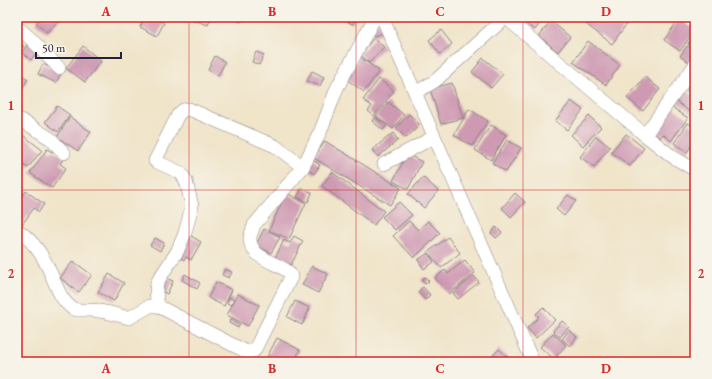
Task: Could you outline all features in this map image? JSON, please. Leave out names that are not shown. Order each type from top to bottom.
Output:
[{"type":"street","points":[[17,230],[36,248],[45,260],[57,287],[71,308],[77,310],[102,311],[129,318],[150,306],[158,306],[236,347],[247,352],[254,351],[291,277],[288,270],[272,264],[256,252],[251,245],[250,236],[254,225],[303,167],[337,88],[375,17]]},
{"type":"street","points":[[382,17],[533,362]]},
{"type":"street","points":[[415,93],[435,81],[506,17]]},
{"type":"street","points":[[509,17],[511,22],[645,135],[673,158],[695,170]]},
{"type":"street","points":[[686,17],[695,23]]},
{"type":"street","points":[[17,27],[59,68]]},
{"type":"street","points":[[645,135],[695,65]]},
{"type":"street","points":[[158,306],[156,292],[157,283],[177,252],[185,233],[192,206],[186,181],[181,173],[155,161],[178,115],[183,110],[189,110],[275,146],[303,167]]},
{"type":"street","points":[[17,119],[51,139],[64,153]]},
{"type":"street","points":[[384,164],[434,137]]},
{"type":"building","points":[[36,17],[62,17],[47,33],[36,23],[39,20]]},
{"type":"building","points":[[145,17],[152,17],[164,23],[157,36],[140,27]]},
{"type":"building","points":[[185,17],[211,17],[208,25]]},
{"type":"building","points":[[227,17],[243,17],[241,22]]},
{"type":"building","points":[[336,17],[356,17],[353,24]]},
{"type":"building","points":[[517,17],[544,17],[535,30]]},
{"type":"building","points":[[559,17],[570,17],[566,22]]},
{"type":"building","points":[[585,17],[622,17],[628,22],[612,44],[582,21]]},
{"type":"building","points":[[679,19],[695,30],[680,51],[664,40]]},
{"type":"building","points":[[551,21],[570,37],[558,52],[539,36]]},
{"type":"building","points":[[379,23],[383,33],[374,36],[371,26]]},
{"type":"building","points":[[441,30],[452,44],[440,54],[429,40]]},
{"type":"building","points":[[695,34],[695,50],[688,44]]},
{"type":"building","points":[[374,38],[384,47],[369,63],[360,54]]},
{"type":"building","points":[[588,41],[620,65],[606,85],[573,62]]},
{"type":"building","points":[[17,42],[24,46],[17,58]]},
{"type":"building","points":[[29,42],[39,49],[31,60],[22,53]]},
{"type":"building","points":[[83,46],[101,61],[85,82],[66,68]]},
{"type":"building","points":[[687,46],[695,51],[695,62],[693,65],[680,56]]},
{"type":"building","points":[[256,52],[264,55],[259,65],[252,62]]},
{"type":"building","points":[[215,56],[225,62],[218,76],[208,70]]},
{"type":"building","points":[[360,57],[379,71],[364,92],[345,78]]},
{"type":"building","points":[[483,58],[503,74],[491,88],[472,72]]},
{"type":"building","points":[[43,64],[61,73],[56,83],[38,74]]},
{"type":"building","points":[[312,71],[324,77],[320,86],[307,81]]},
{"type":"building","points":[[17,72],[28,79],[22,89],[17,85]]},
{"type":"building","points":[[645,77],[660,89],[643,111],[627,98]]},
{"type":"building","points":[[379,79],[394,91],[374,116],[368,111],[372,106],[363,100]]},
{"type":"building","points":[[452,83],[463,118],[441,124],[430,89]]},
{"type":"building","points":[[685,89],[695,97],[694,115],[676,101]]},
{"type":"building","points":[[571,101],[583,110],[567,130],[555,121]]},
{"type":"building","points":[[388,102],[404,115],[393,129],[376,116]]},
{"type":"building","points":[[57,106],[70,115],[58,132],[45,122]]},
{"type":"building","points":[[670,106],[688,118],[671,141],[663,134],[660,138],[651,132]]},
{"type":"building","points":[[469,109],[488,121],[472,146],[454,135]]},
{"type":"building","points":[[409,114],[420,125],[406,138],[396,128]]},
{"type":"building","points":[[589,116],[601,127],[583,146],[571,135]]},
{"type":"building","points":[[70,117],[91,132],[78,151],[57,137]]},
{"type":"building","points":[[375,117],[387,126],[383,130],[372,121]]},
{"type":"building","points":[[688,123],[695,128],[695,143],[694,142],[687,152],[674,143]]},
{"type":"building","points":[[491,125],[506,135],[491,160],[475,150]]},
{"type":"building","points":[[393,133],[398,140],[378,157],[372,150]]},
{"type":"building","points":[[626,134],[644,148],[630,166],[611,152]]},
{"type":"building","points":[[23,135],[42,150],[28,168],[17,160],[17,143]]},
{"type":"building","points":[[596,136],[610,147],[594,167],[580,157]]},
{"type":"building","points":[[507,140],[521,148],[506,172],[492,163]]},
{"type":"building","points":[[325,141],[401,188],[390,205],[314,158]]},
{"type":"building","points":[[47,149],[52,152],[54,150],[64,158],[60,164],[66,168],[52,188],[30,173]]},
{"type":"building","points":[[407,154],[422,162],[408,189],[393,181]]},
{"type":"building","points":[[313,160],[320,165],[314,174],[307,169]]},
{"type":"building","points":[[332,172],[384,211],[374,225],[322,186]]},
{"type":"building","points":[[423,177],[438,191],[424,208],[408,194]]},
{"type":"building","points":[[302,188],[312,193],[308,202],[297,197]]},
{"type":"building","points":[[26,191],[44,204],[39,212],[34,208],[21,226],[17,223],[17,204]]},
{"type":"building","points":[[286,193],[306,203],[289,239],[269,230]]},
{"type":"building","points":[[515,193],[525,202],[511,217],[502,208]]},
{"type":"building","points":[[568,195],[576,201],[564,216],[556,209]]},
{"type":"building","points":[[399,202],[412,215],[395,230],[382,217]]},
{"type":"building","points":[[409,221],[418,230],[428,221],[440,233],[414,258],[393,236]]},
{"type":"building","points":[[496,227],[502,233],[496,238],[491,233]]},
{"type":"building","points":[[264,229],[280,237],[271,253],[256,245]]},
{"type":"building","points":[[188,234],[201,242],[191,260],[186,257],[184,260],[176,255]]},
{"type":"building","points":[[294,236],[303,241],[291,265],[275,258],[284,240],[290,243]]},
{"type":"building","points":[[448,237],[460,253],[441,268],[428,252]]},
{"type":"building","points":[[155,238],[164,243],[160,251],[150,245]]},
{"type":"building","points":[[428,253],[434,262],[424,269],[418,260]]},
{"type":"building","points":[[465,260],[475,273],[449,294],[435,278],[445,270],[448,274]]},
{"type":"building","points":[[73,261],[92,275],[79,292],[60,278]]},
{"type":"building","points":[[312,266],[328,274],[318,293],[302,285]]},
{"type":"building","points":[[225,269],[232,272],[229,278],[222,275]]},
{"type":"building","points":[[109,274],[124,283],[114,301],[98,292]]},
{"type":"building","points":[[185,274],[200,283],[197,289],[182,280]]},
{"type":"building","points":[[474,276],[479,282],[458,299],[453,293]]},
{"type":"building","points":[[164,277],[173,281],[167,294],[158,289]]},
{"type":"building","points":[[425,277],[429,281],[425,284],[421,280]]},
{"type":"building","points":[[216,282],[232,290],[224,306],[208,298]]},
{"type":"building","points":[[423,287],[430,295],[425,300],[418,292]]},
{"type":"building","points":[[238,294],[259,305],[248,326],[227,315]]},
{"type":"building","points":[[230,297],[234,300],[231,305],[227,303]]},
{"type":"building","points":[[295,301],[310,308],[302,325],[287,317]]},
{"type":"building","points":[[543,307],[555,320],[536,338],[527,328],[539,317],[536,314]]},
{"type":"building","points":[[231,319],[240,324],[238,328],[229,323]]},
{"type":"building","points":[[562,321],[569,327],[560,337],[553,331]]},
{"type":"building","points":[[569,330],[577,337],[570,346],[562,339]]},
{"type":"building","points":[[553,333],[566,345],[554,359],[540,347]]},
{"type":"building","points":[[277,338],[300,350],[294,362],[272,362],[266,359]]},
{"type":"building","points":[[499,349],[513,362],[488,361]]}]
